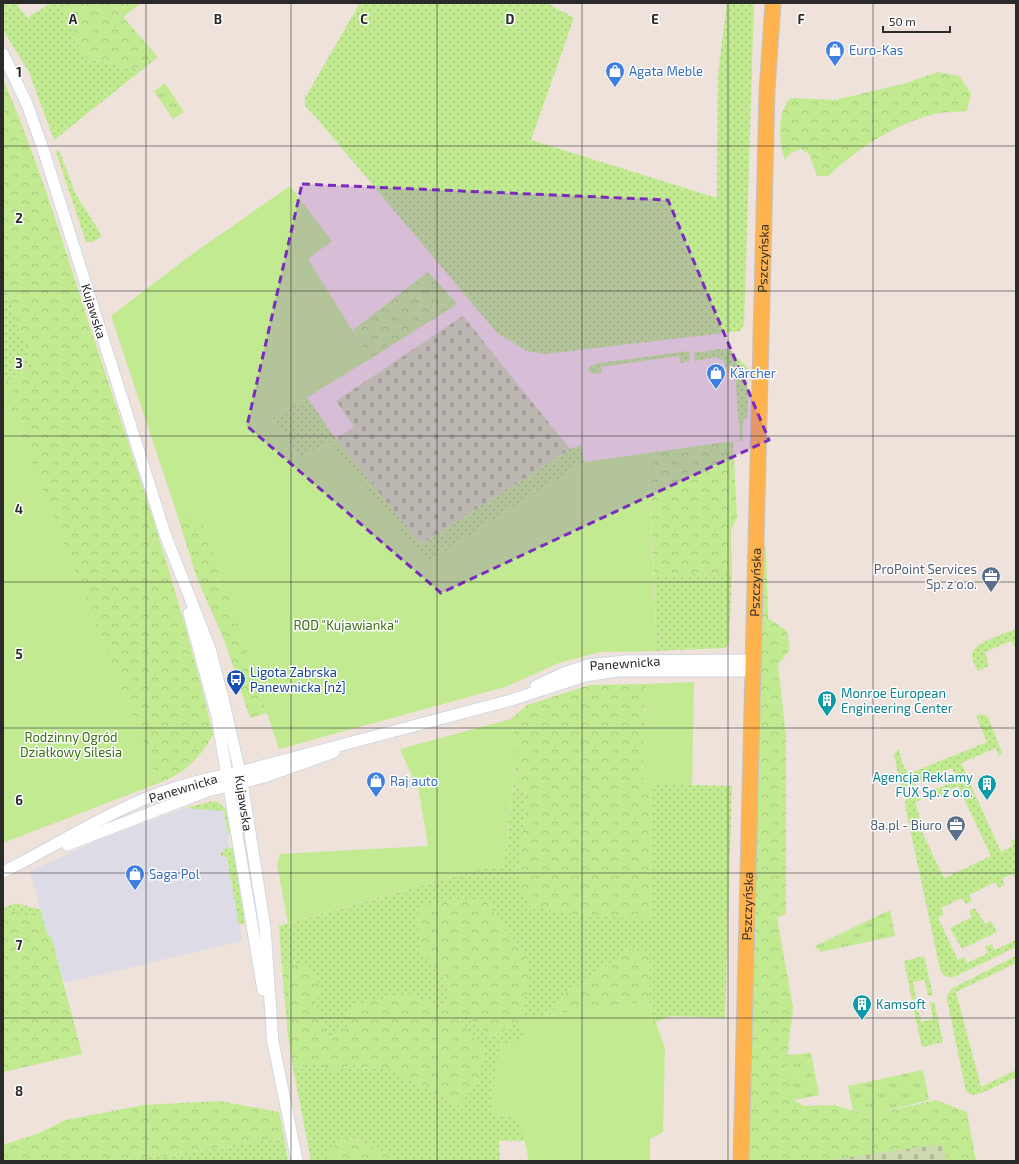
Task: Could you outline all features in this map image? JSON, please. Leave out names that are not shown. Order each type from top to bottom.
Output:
[{"type":"main road","name":"Pszczyńska","points":[[741,1161],[754,665],[766,97],[773,3]]},
{"type":"street","name":"Kujawska","points":[[3,54],[27,104],[43,150],[178,570],[210,683],[234,813],[244,880],[273,1044],[296,1161]]},
{"type":"street","name":"Kujawska","points":[[178,570],[210,649],[241,777],[265,928],[273,1044]]},
{"type":"street","name":"Panewnicka","points":[[3,872],[44,852],[76,833],[131,805],[196,781],[228,780],[241,777],[356,741],[503,702],[585,676],[617,671],[754,665]]},
{"type":"street","name":"Panewnicka","points":[[241,777],[264,777],[330,754],[356,741]]},
{"type":"street","points":[[246,812],[249,789],[264,777]]},
{"type":"street","name":"Panewnicka","points":[[44,852],[207,791],[228,780]]},
{"type":"street","points":[[207,791],[224,797],[234,813]]},
{"type":"highlighted area","points":[[302,184],[668,200],[769,440],[441,593],[247,426]]},
{"type":"shaded area","name":"Saga Pol","points":[[185,808],[224,811],[242,941],[64,983],[51,937],[48,937],[30,871],[99,840]]},
{"type":"green space","points":[[3,3],[16,3],[27,18],[51,3],[62,3],[83,57],[133,69],[158,57],[54,140],[29,72],[3,30]]},
{"type":"green space","points":[[62,3],[141,3],[123,17],[158,57],[133,69],[83,57]]},
{"type":"green space","points":[[360,3],[547,3],[574,18],[531,140],[717,198],[718,74],[727,3],[754,3],[744,325],[740,331],[545,354],[527,351],[497,333],[305,106],[305,98]]},
{"type":"green space","points":[[938,72],[959,76],[971,93],[967,111],[935,114],[902,125],[863,148],[828,176],[817,176],[809,154],[801,149],[791,153],[785,160],[781,145],[780,128],[783,112],[790,98],[835,100],[903,84]]},
{"type":"green space","points":[[3,79],[43,182],[146,498],[189,640],[213,735],[203,751],[184,770],[159,783],[3,390],[3,383],[32,366],[3,278]]},
{"type":"green space","points":[[165,83],[184,112],[173,119],[154,91]]},
{"type":"green space","points":[[59,150],[75,193],[102,236],[93,242],[86,242],[56,152]]},
{"type":"green space","name":"ROD \"Kujawianka\"","points":[[290,186],[332,241],[308,259],[370,359],[273,418],[298,459],[330,442],[427,562],[584,462],[648,453],[657,651],[600,652],[559,663],[505,687],[279,749],[205,527],[175,508],[111,316],[191,255]]},
{"type":"green space","points":[[428,272],[457,304],[370,359],[353,330]]},
{"type":"green space","points":[[3,278],[32,366],[3,383]]},
{"type":"green space","points":[[463,316],[570,449],[421,544],[336,439],[354,427],[336,401]]},
{"type":"green space","points":[[720,349],[730,350],[748,368],[748,417],[743,421],[742,441],[733,441],[740,440],[735,372],[728,373],[724,361],[716,357],[695,361],[694,351],[700,352]]},
{"type":"green space","points":[[689,351],[690,361],[681,363],[679,356],[601,367],[602,373],[592,374],[588,369],[590,366],[599,363]]},
{"type":"green space","name":"Rodzinny Ogród Działkowy Silesia","points":[[3,390],[159,783],[3,843]]},
{"type":"green space","points":[[307,397],[336,439],[421,544],[570,449],[581,445],[584,462],[427,563],[330,442],[299,459],[273,418]]},
{"type":"green space","points":[[733,441],[737,517],[731,531],[732,573],[654,575],[648,453]]},
{"type":"green space","points":[[175,508],[205,526],[267,713],[250,718],[225,642],[197,578]]},
{"type":"green space","points":[[757,523],[766,549],[768,618],[787,631],[790,650],[778,664],[786,737],[786,914],[777,918],[793,1007],[788,1050],[788,1066],[791,1091],[794,1100],[804,1106],[834,1105],[853,1111],[878,1113],[936,1100],[967,1112],[976,1161],[741,1161]]},
{"type":"green space","points":[[732,573],[729,642],[725,648],[657,651],[654,575]]},
{"type":"green space","points":[[1016,629],[1016,645],[1014,646],[1011,641],[985,652],[989,666],[978,671],[973,662],[973,651],[990,639]]},
{"type":"green space","points":[[694,682],[692,785],[643,784],[645,684]]},
{"type":"green space","points":[[645,684],[643,784],[652,784],[651,919],[586,916],[528,906],[517,878],[527,795],[514,778],[517,746],[511,719],[527,705],[590,685]]},
{"type":"green space","points":[[982,714],[988,717],[1002,753],[999,756],[996,748],[961,763],[1001,852],[1013,846],[1011,840],[1014,839],[1016,843],[1016,879],[1012,874],[1002,879],[1005,885],[999,888],[995,882],[969,895],[972,901],[966,904],[962,898],[941,908],[944,914],[938,918],[958,960],[964,957],[967,963],[988,953],[985,947],[991,944],[995,950],[1016,940],[1016,947],[956,976],[948,977],[944,976],[940,969],[905,805],[906,799],[914,795],[920,797],[921,800],[915,802],[921,822],[916,823],[917,828],[920,828],[944,878],[991,856],[958,786],[936,797],[934,790],[958,780],[952,768],[915,783],[911,789],[909,785],[906,786],[905,790],[901,787],[894,755],[899,748],[902,762],[908,774],[987,742],[976,716]]},
{"type":"green space","points":[[511,719],[517,746],[504,869],[478,869],[288,923],[277,864],[280,854],[428,846],[419,792],[400,749]]},
{"type":"green space","points":[[514,778],[527,795],[517,878],[650,919],[652,784],[732,786],[725,1018],[670,1016],[652,1024],[650,1001],[650,951],[566,992],[552,1014],[520,1018],[524,1040],[492,1116],[514,1115],[521,1121],[525,1141],[499,1141],[500,1161],[395,1161],[378,1149],[355,1139],[348,1138],[329,1156],[327,1161],[311,1161],[293,1067],[321,1064],[330,1071],[352,1065],[389,1069],[459,1106],[483,1064],[483,1051],[459,1019],[464,1015],[477,1024],[491,1038],[505,1030],[527,954],[499,922],[488,900],[420,951],[445,977],[448,999],[438,1008],[413,994],[349,1025],[329,1040],[315,1007],[320,988],[293,963],[282,968],[279,926],[478,869],[504,869]]},
{"type":"green space","points":[[214,801],[223,806],[227,813],[230,832],[228,835],[224,811],[185,808]]},
{"type":"green space","points":[[228,847],[233,849],[245,923],[239,925],[227,857],[221,857],[221,853]]},
{"type":"green space","points":[[488,900],[499,922],[527,954],[529,985],[520,1018],[505,1030],[491,1038],[477,1024],[465,1016],[459,1019],[482,1048],[484,1058],[481,1074],[473,1088],[459,1106],[389,1069],[352,1065],[329,1071],[321,1064],[293,1067],[288,1036],[282,968],[293,963],[311,967],[320,988],[315,1007],[329,1040],[349,1025],[350,1008],[369,1000],[413,994],[438,1008],[448,999],[445,977],[420,951],[417,910],[434,902]]},
{"type":"green space","points":[[16,903],[41,910],[42,916],[25,916],[8,909],[3,912],[3,908]]},
{"type":"green space","points":[[975,908],[985,924],[991,921],[997,932],[962,949],[950,928],[972,917],[969,911]]},
{"type":"green space","points":[[8,909],[25,916],[42,916],[48,937],[51,936],[82,1054],[3,1072],[3,912]]},
{"type":"green space","points":[[890,910],[895,936],[820,952],[819,949],[816,949],[815,946]]},
{"type":"green space","points":[[631,949],[650,951],[650,1001],[552,1014],[566,992]]},
{"type":"green space","points":[[924,956],[933,995],[928,996],[925,980],[913,982],[916,999],[912,1000],[904,961]]},
{"type":"green space","points":[[1016,956],[1016,963],[956,992],[981,1087],[1016,1070],[1016,1077],[982,1093],[971,1095],[966,1091],[947,995],[953,988]]},
{"type":"green space","points":[[650,1001],[652,1023],[656,1023],[665,1048],[663,1132],[650,1139],[650,1161],[529,1161],[520,1121],[515,1121],[514,1115],[492,1116],[494,1078],[501,1044],[524,1040],[520,1018]]},
{"type":"green space","points":[[934,1002],[943,1042],[922,1047],[913,1007],[917,1006],[921,1022],[933,1019],[930,1003]]},
{"type":"green space","points":[[811,1053],[819,1095],[794,1100],[788,1078],[787,1055]]},
{"type":"green space","points":[[923,1070],[929,1100],[878,1113],[853,1111],[848,1086]]},
{"type":"green space","points":[[220,1101],[279,1112],[284,1137],[173,1155],[94,1161],[3,1161],[3,1145],[37,1134],[66,1120],[143,1105]]},
{"type":"green space","points":[[284,1137],[288,1161],[94,1161],[173,1155]]},
{"type":"green space","points":[[347,1138],[366,1143],[380,1149],[395,1161],[327,1161],[336,1144]]},
{"type":"green space","points":[[942,1144],[946,1161],[822,1161]]},
{"type":"place","name":"Euro-Kas","points":[[835,67]]},
{"type":"place","name":"Agata Meble","points":[[615,88]]},
{"type":"place","name":"Kärcher","points":[[716,390]]},
{"type":"place","name":"ProPoint Services Sp. z o.o.","points":[[991,593]]},
{"type":"place","name":"Ligota Zabrska Panewnicka [nż]","points":[[236,696]]},
{"type":"place","name":"Monroe European Engineering Center","points":[[827,717]]},
{"type":"place","name":"Raj auto","points":[[376,798]]},
{"type":"place","name":"Agencja Reklamy FUX Sp. z o.o.","points":[[987,801]]},
{"type":"place","name":"8a.pl - Biuro","points":[[956,842]]},
{"type":"place","name":"Saga Pol","points":[[135,891]]},
{"type":"place","name":"Kamsoft","points":[[862,1021]]}]
